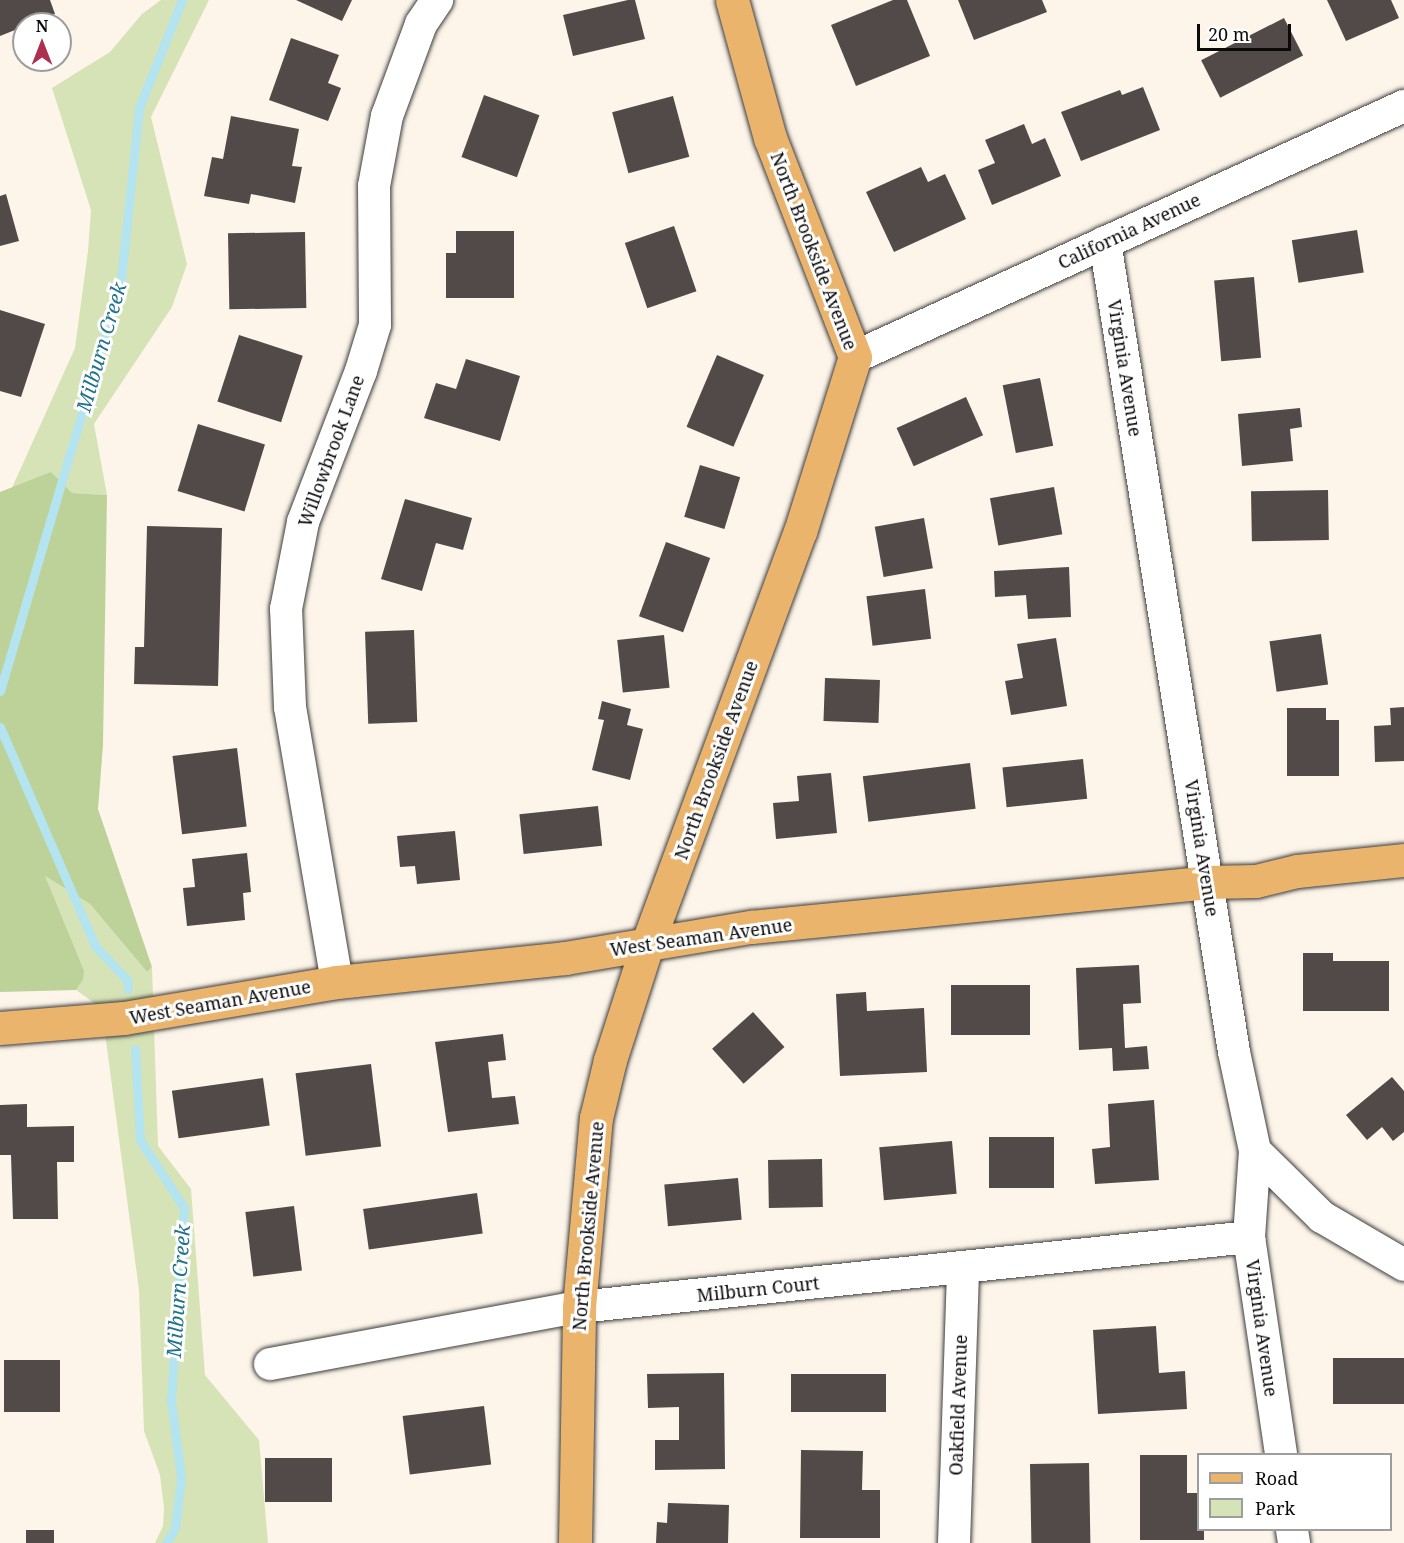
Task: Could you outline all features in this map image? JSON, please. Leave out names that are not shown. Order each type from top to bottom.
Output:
[{"type":"main road","name":"North Brookside Avenue","points":[[575,1543],[579,1307],[596,1118],[610,1060],[648,942],[800,532],[855,357],[770,138],[732,0]]},
{"type":"main road","name":"West Seaman Avenue","points":[[0,1028],[124,1018],[337,982],[513,960],[565,958],[648,942],[751,927],[1208,882],[1256,881],[1297,871],[1404,860]]},
{"type":"street","name":"Willowbrook Lane","points":[[337,982],[290,707],[286,609],[303,522],[361,371],[375,325],[374,186],[387,116],[421,24],[437,0]]},
{"type":"street","name":"California Avenue","points":[[855,357],[1404,106]]},
{"type":"street","name":"Virginia Avenue","points":[[1105,242],[1234,1052],[1255,1151],[1249,1237],[1281,1453]]},
{"type":"street","points":[[1255,1151],[1322,1217],[1404,1265]]},
{"type":"street","name":"Milburn Court","points":[[270,1364],[579,1307],[1249,1237]]},
{"type":"street","name":"Oakfield Avenue","points":[[954,1543],[963,1268]]},
{"type":"green space","points":[[161,0],[209,0],[151,117],[187,264],[172,307],[94,424],[107,495],[11,490],[75,348],[88,251],[91,210],[52,88],[110,52],[142,14]]},
{"type":"green space","points":[[51,472],[72,493],[107,495],[103,745],[98,809],[152,967],[147,972],[90,904],[45,876],[84,971],[83,980],[76,990],[0,992],[0,492]]},
{"type":"green space","points":[[45,876],[90,904],[147,972],[152,967],[158,1146],[191,1189],[205,1375],[259,1440],[268,1543],[155,1543],[163,1526],[164,1508],[160,1475],[144,1431],[139,1290],[105,1033],[93,1002],[76,990],[83,980]]},
{"type":"building","points":[[0,0],[50,0],[54,12],[12,12],[12,31],[0,36]]},
{"type":"building","points":[[296,0],[352,0],[342,21]]},
{"type":"building","points":[[635,0],[645,39],[573,56],[563,15]]},
{"type":"building","points":[[893,0],[907,0],[930,56],[856,86],[831,25]]},
{"type":"building","points":[[958,0],[1042,0],[1047,12],[974,40]]},
{"type":"building","points":[[1327,0],[1391,0],[1399,18],[1346,41]]},
{"type":"building","points":[[1284,18],[1303,55],[1220,98],[1201,60]]},
{"type":"building","points":[[291,38],[339,55],[328,83],[341,88],[328,121],[269,100]]},
{"type":"building","points":[[1143,87],[1160,130],[1081,161],[1061,112],[1120,90],[1122,95]]},
{"type":"building","points":[[484,95],[539,115],[517,177],[461,157]]},
{"type":"building","points":[[673,96],[689,157],[628,173],[612,112]]},
{"type":"building","points":[[231,116],[299,129],[292,166],[302,167],[295,203],[251,194],[249,204],[204,196],[212,157],[223,159]]},
{"type":"building","points":[[1024,124],[1032,144],[1045,138],[1061,176],[992,205],[978,170],[995,163],[985,140]]},
{"type":"building","points":[[921,167],[928,182],[945,174],[966,219],[894,252],[866,192]]},
{"type":"building","points":[[6,194],[19,241],[0,246],[0,196]]},
{"type":"building","points":[[674,226],[696,291],[647,308],[625,243]]},
{"type":"building","points":[[1357,230],[1364,272],[1299,283],[1292,240]]},
{"type":"building","points":[[456,231],[514,231],[514,298],[446,298],[446,253],[456,253]]},
{"type":"building","points":[[305,232],[306,308],[229,309],[228,233]]},
{"type":"building","points":[[1254,277],[1261,358],[1221,361],[1214,280]]},
{"type":"building","points":[[0,310],[45,324],[21,397],[0,391]]},
{"type":"building","points":[[239,335],[303,356],[281,422],[217,402]]},
{"type":"building","points":[[717,355],[764,375],[733,447],[687,427]]},
{"type":"building","points":[[466,359],[520,376],[500,441],[424,418],[436,383],[456,389]]},
{"type":"building","points":[[1040,378],[1053,446],[1016,453],[1003,385]]},
{"type":"building","points":[[966,397],[983,435],[914,466],[897,428]]},
{"type":"building","points":[[1300,408],[1302,427],[1290,429],[1293,461],[1242,466],[1238,414]]},
{"type":"building","points":[[198,424],[265,444],[244,511],[178,491]]},
{"type":"building","points":[[700,465],[740,477],[724,529],[684,517]]},
{"type":"building","points":[[1054,487],[1062,534],[998,546],[990,498]]},
{"type":"building","points":[[1328,490],[1329,540],[1252,541],[1251,491]]},
{"type":"building","points":[[405,499],[472,518],[463,550],[436,543],[422,591],[381,579]]},
{"type":"building","points":[[924,518],[933,568],[884,577],[875,527]]},
{"type":"building","points":[[147,526],[222,528],[218,686],[134,684],[135,647],[144,647]]},
{"type":"building","points":[[666,542],[710,558],[683,632],[639,616]]},
{"type":"building","points":[[1069,567],[1071,617],[1028,619],[1026,595],[995,597],[994,571]]},
{"type":"building","points":[[925,589],[931,639],[873,646],[866,596]]},
{"type":"building","points":[[414,630],[417,722],[368,724],[365,632]]},
{"type":"building","points":[[1321,634],[1328,685],[1277,692],[1270,641]]},
{"type":"building","points":[[664,635],[670,688],[623,693],[617,640]]},
{"type":"building","points":[[1056,638],[1067,706],[1011,715],[1005,681],[1023,678],[1017,644]]},
{"type":"building","points":[[825,678],[880,680],[878,723],[823,721]]},
{"type":"building","points":[[602,701],[631,709],[627,725],[643,729],[630,780],[592,770],[604,720],[598,719]]},
{"type":"building","points":[[1404,707],[1404,761],[1375,762],[1374,726],[1391,725],[1390,708]]},
{"type":"building","points":[[1287,708],[1326,708],[1326,720],[1339,720],[1339,776],[1287,776]]},
{"type":"building","points":[[237,748],[247,826],[182,834],[172,756]]},
{"type":"building","points":[[1083,759],[1087,799],[1007,807],[1002,767]]},
{"type":"building","points":[[970,763],[976,809],[868,822],[863,776]]},
{"type":"building","points":[[831,773],[837,833],[776,839],[773,803],[799,801],[797,776]]},
{"type":"building","points":[[598,806],[602,846],[524,854],[519,814]]},
{"type":"building","points":[[455,831],[460,880],[417,884],[415,866],[400,867],[397,836]]},
{"type":"building","points":[[247,853],[251,892],[243,893],[245,920],[187,926],[183,888],[195,887],[192,859]]},
{"type":"building","points":[[1303,953],[1333,953],[1333,961],[1389,961],[1389,1011],[1303,1011]]},
{"type":"building","points":[[1139,965],[1141,1003],[1123,1004],[1125,1048],[1147,1046],[1149,1069],[1113,1071],[1112,1048],[1079,1050],[1076,968]]},
{"type":"building","points":[[951,985],[1030,985],[1030,1035],[951,1035]]},
{"type":"building","points":[[866,992],[867,1011],[924,1008],[927,1072],[840,1076],[836,994]]},
{"type":"building","points":[[753,1012],[784,1047],[744,1084],[712,1049]]},
{"type":"building","points":[[503,1034],[506,1060],[488,1062],[492,1098],[515,1096],[519,1124],[448,1132],[435,1042]]},
{"type":"building","points":[[371,1064],[381,1146],[306,1156],[296,1073]]},
{"type":"building","points":[[1392,1077],[1404,1091],[1404,1132],[1393,1141],[1382,1127],[1367,1140],[1346,1115]]},
{"type":"building","points":[[263,1078],[270,1126],[179,1138],[172,1091]]},
{"type":"building","points":[[1154,1100],[1159,1180],[1095,1184],[1092,1149],[1110,1147],[1108,1104]]},
{"type":"building","points":[[27,1104],[27,1127],[74,1126],[74,1162],[57,1162],[58,1219],[13,1219],[11,1155],[0,1155],[0,1105]]},
{"type":"building","points":[[989,1137],[1054,1137],[1054,1188],[989,1188]]},
{"type":"building","points":[[952,1141],[957,1194],[884,1200],[879,1147]]},
{"type":"building","points":[[822,1159],[823,1207],[769,1208],[768,1160]]},
{"type":"building","points":[[738,1178],[742,1220],[668,1226],[664,1184]]},
{"type":"building","points":[[477,1193],[483,1234],[369,1250],[363,1209]]},
{"type":"building","points":[[294,1206],[302,1271],[253,1276],[245,1212]]},
{"type":"building","points":[[1156,1326],[1159,1373],[1185,1371],[1187,1409],[1098,1414],[1093,1330]]},
{"type":"building","points":[[1333,1358],[1404,1358],[1404,1404],[1333,1404]]},
{"type":"building","points":[[4,1360],[60,1360],[60,1412],[4,1412]]},
{"type":"building","points":[[724,1373],[725,1469],[655,1470],[655,1440],[679,1440],[679,1407],[648,1408],[647,1374]]},
{"type":"building","points":[[791,1374],[886,1374],[886,1412],[791,1412]]},
{"type":"building","points":[[484,1406],[491,1465],[410,1475],[403,1416]]},
{"type":"building","points":[[801,1450],[863,1451],[862,1490],[880,1490],[880,1538],[800,1538]]},
{"type":"building","points":[[1140,1455],[1187,1455],[1187,1493],[1197,1493],[1197,1531],[1204,1531],[1204,1540],[1140,1540]]},
{"type":"building","points":[[265,1458],[332,1458],[332,1502],[265,1502]]},
{"type":"building","points":[[1089,1463],[1090,1543],[1031,1543],[1030,1464]]},
{"type":"building","points":[[668,1503],[729,1505],[728,1543],[656,1543],[657,1522],[667,1523]]},
{"type":"building","points":[[26,1530],[54,1530],[54,1543],[26,1543]]},
{"type":"waterway","name":"Milburn Creek","points":[[0,691],[121,279],[139,108],[182,0]]},
{"type":"waterway","name":"Milburn Creek","points":[[0,727],[95,946],[127,980],[128,989]]},
{"type":"waterway","name":"Milburn Creek","points":[[135,1049],[140,1140],[184,1208],[171,1401],[181,1478],[175,1528],[166,1543]]}]
